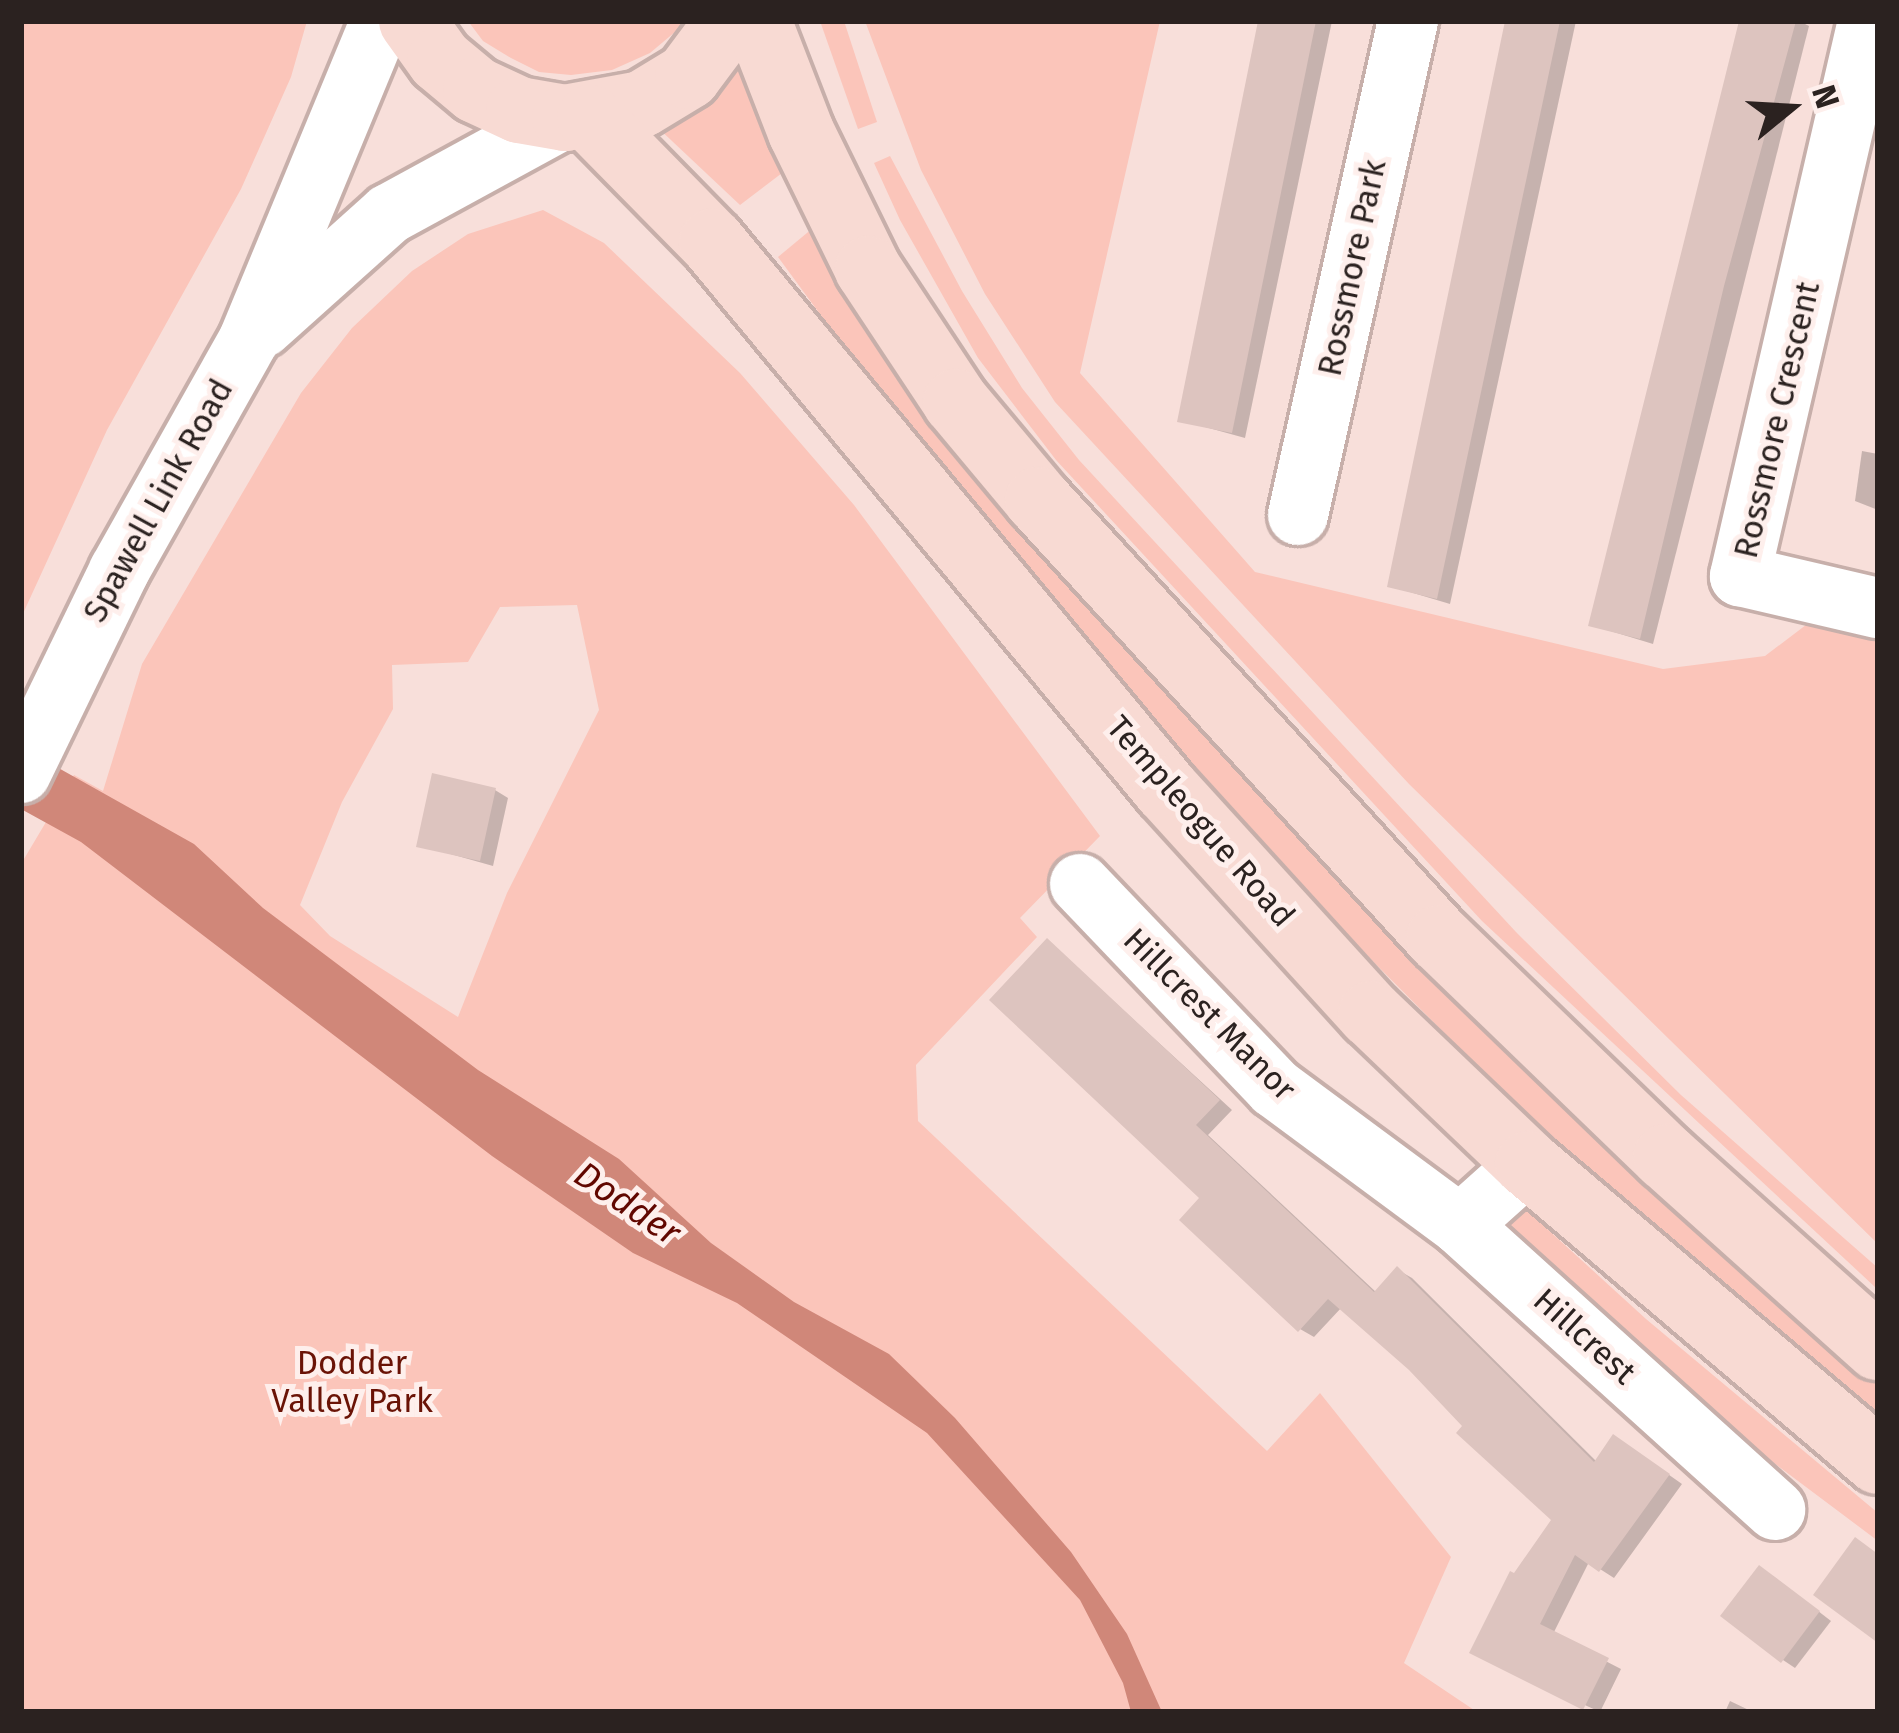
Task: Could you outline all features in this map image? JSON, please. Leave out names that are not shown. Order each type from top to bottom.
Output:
[{"type":"main road","points":[[412,21],[440,60],[476,90],[519,110],[578,118],[642,104],[688,76],[729,21]]},
{"type":"main road","points":[[758,21],[801,132],[868,269],[956,402],[1038,500],[1439,938],[1666,1157],[1878,1347]]},
{"type":"main road","name":"Templeogue Road","points":[[578,118],[712,242],[1166,789],[1372,1014],[1528,1164],[1878,1461]]},
{"type":"street","name":"Spawell Link Road","points":[[21,773],[70,664],[250,339],[381,21]]},
{"type":"street","name":"Rossmore Park","points":[[1298,515],[1408,21]]},
{"type":"street","name":"Rossmore Crescent","points":[[1868,21],[1863,131],[1740,576],[1878,608]]},
{"type":"street","name":"Spawell Link Road","points":[[250,339],[388,214],[578,118]]},
{"type":"street","name":"Hillcrest Manor","points":[[1080,884],[1275,1088],[1460,1225]]},
{"type":"street","points":[[1460,1225],[1528,1164]]},
{"type":"street","name":"Hillcrest","points":[[1460,1225],[1775,1510]]},
{"type":"green space","points":[[21,21],[307,21],[291,77],[241,189],[107,430],[21,618]]},
{"type":"green space","points":[[468,21],[688,21],[650,53],[612,70],[571,75],[539,72],[511,58],[483,41]]},
{"type":"green space","points":[[820,21],[844,21],[877,122],[858,129]]},
{"type":"green space","points":[[865,21],[1160,21],[1080,373],[1255,572],[1663,669],[1765,656],[1819,615],[1878,630],[1878,1244],[1409,784],[1055,402],[985,294],[921,170]]},
{"type":"green space","points":[[739,57],[786,170],[740,205],[655,125],[715,91],[733,73]]},
{"type":"green space","points":[[890,156],[962,291],[1022,388],[1079,460],[1516,932],[1681,1095],[1878,1268],[1875,1287],[1482,921],[1056,460],[978,358],[900,220],[874,163]]},
{"type":"green space","name":"Dodder Valley Park","points":[[543,210],[604,243],[740,373],[854,505],[1100,836],[1020,918],[1037,937],[916,1065],[918,1121],[1267,1451],[1320,1393],[1451,1557],[1404,1663],[1477,1712],[21,1712],[21,864],[74,775],[103,791],[142,664],[301,393],[352,328],[412,271],[468,234]],"holes":[[[577,605],[599,710],[507,893],[458,1017],[330,936],[300,905],[342,802],[393,709],[392,665],[468,662],[500,607]]]},
{"type":"green space","points":[[819,223],[1878,1377],[1878,1427],[1773,1341],[1535,1124],[1254,842],[878,393],[778,257]]},
{"type":"green space","points":[[1522,1206],[1646,1319],[1878,1513],[1878,1541],[1673,1387],[1500,1228]]},
{"type":"water","name":"Dodder","points":[[21,747],[194,844],[263,908],[478,1070],[619,1159],[711,1243],[794,1302],[889,1354],[955,1418],[1071,1552],[1127,1634],[1162,1712],[1131,1712],[1123,1683],[1080,1600],[927,1433],[737,1303],[633,1253],[492,1156],[81,842],[21,809]]},
{"type":"building","points":[[1258,21],[1316,21],[1232,433],[1177,422]]},
{"type":"building","points":[[1505,21],[1560,21],[1437,599],[1387,587]]},
{"type":"building","points":[[1739,21],[1796,21],[1724,286],[1640,639],[1588,626]]},
{"type":"building","points":[[432,773],[496,788],[480,861],[416,847]]},
{"type":"building","points":[[1047,938],[1220,1100],[1196,1125],[1374,1292],[1397,1266],[1594,1462],[1613,1434],[1670,1474],[1599,1572],[1575,1555],[1540,1624],[1609,1658],[1583,1710],[1469,1653],[1510,1571],[1514,1573],[1551,1520],[1456,1433],[1462,1426],[1409,1370],[1328,1299],[1298,1332],[1179,1220],[1199,1198],[989,1000]]},
{"type":"building","points":[[1855,1537],[1878,1554],[1878,1643],[1813,1595]]},
{"type":"building","points":[[1759,1565],[1820,1611],[1781,1663],[1720,1616]]}]
